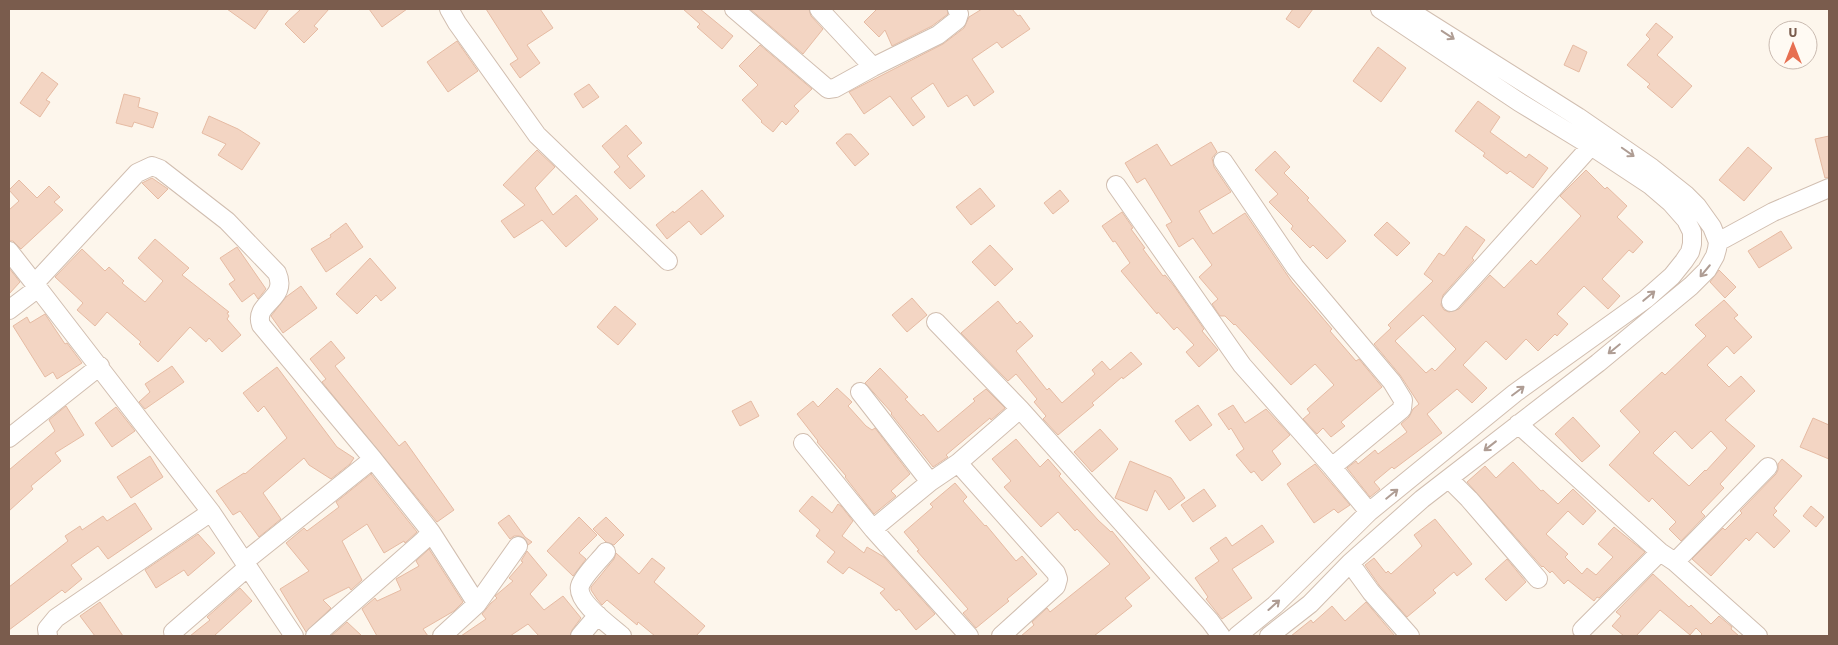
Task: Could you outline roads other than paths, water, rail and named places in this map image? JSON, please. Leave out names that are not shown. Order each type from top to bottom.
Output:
[{"type":"street","points":[[449,9],[537,135],[668,261]]},
{"type":"street","points":[[734,9],[828,89],[835,88],[938,35],[957,20],[959,14],[957,9]]},
{"type":"street","points":[[819,9],[873,67]]},
{"type":"street","points":[[1269,636],[1310,604],[1350,563],[1422,499],[1598,363],[1691,286],[1707,270],[1715,256],[1718,242],[1712,227],[1686,196],[1652,168],[1518,102],[1380,9]]},
{"type":"street","points":[[1244,634],[1369,512],[1515,392],[1646,299],[1672,276],[1690,252],[1692,232],[1679,211],[1650,185],[1595,139],[1407,9]]},
{"type":"street","points":[[1451,302],[1595,139]]},
{"type":"street","points":[[1223,161],[1295,267],[1392,382],[1404,400],[1402,409],[1332,467]]},
{"type":"street","points":[[9,310],[36,285],[137,173],[152,166],[160,169],[227,221],[277,273],[280,286],[277,294],[260,311],[259,320],[261,325],[373,459],[431,532],[477,604]]},
{"type":"street","points":[[1116,185],[1242,365],[1369,512]]},
{"type":"street","points":[[1718,242],[1773,212],[1829,188]]},
{"type":"street","points":[[9,250],[211,512],[294,636]]},
{"type":"street","points":[[936,322],[1020,408],[1210,621],[1221,636]]},
{"type":"street","points":[[9,438],[100,366]]},
{"type":"street","points":[[860,392],[930,482]]},
{"type":"street","points":[[874,529],[930,482],[958,463],[1020,408]]},
{"type":"street","points":[[1518,424],[1660,552],[1674,562],[1758,636]]},
{"type":"street","points":[[803,442],[874,529],[969,636]]},
{"type":"street","points":[[173,632],[246,564],[373,459]]},
{"type":"street","points":[[958,463],[1056,573],[1058,579],[1056,586],[1001,636]]},
{"type":"street","points":[[1674,562],[1768,467]]},
{"type":"street","points":[[1449,479],[1469,499],[1538,579]]},
{"type":"street","points":[[48,636],[47,629],[56,618],[211,512]]},
{"type":"street","points":[[315,636],[431,532]]},
{"type":"street","points":[[442,636],[477,604],[518,546]]},
{"type":"street","points":[[606,552],[580,589],[584,602],[622,636]]},
{"type":"street","points":[[1582,630],[1660,552]]},
{"type":"street","points":[[1350,563],[1371,592],[1410,636]]},
{"type":"street","points":[[580,636],[598,615]]}]
